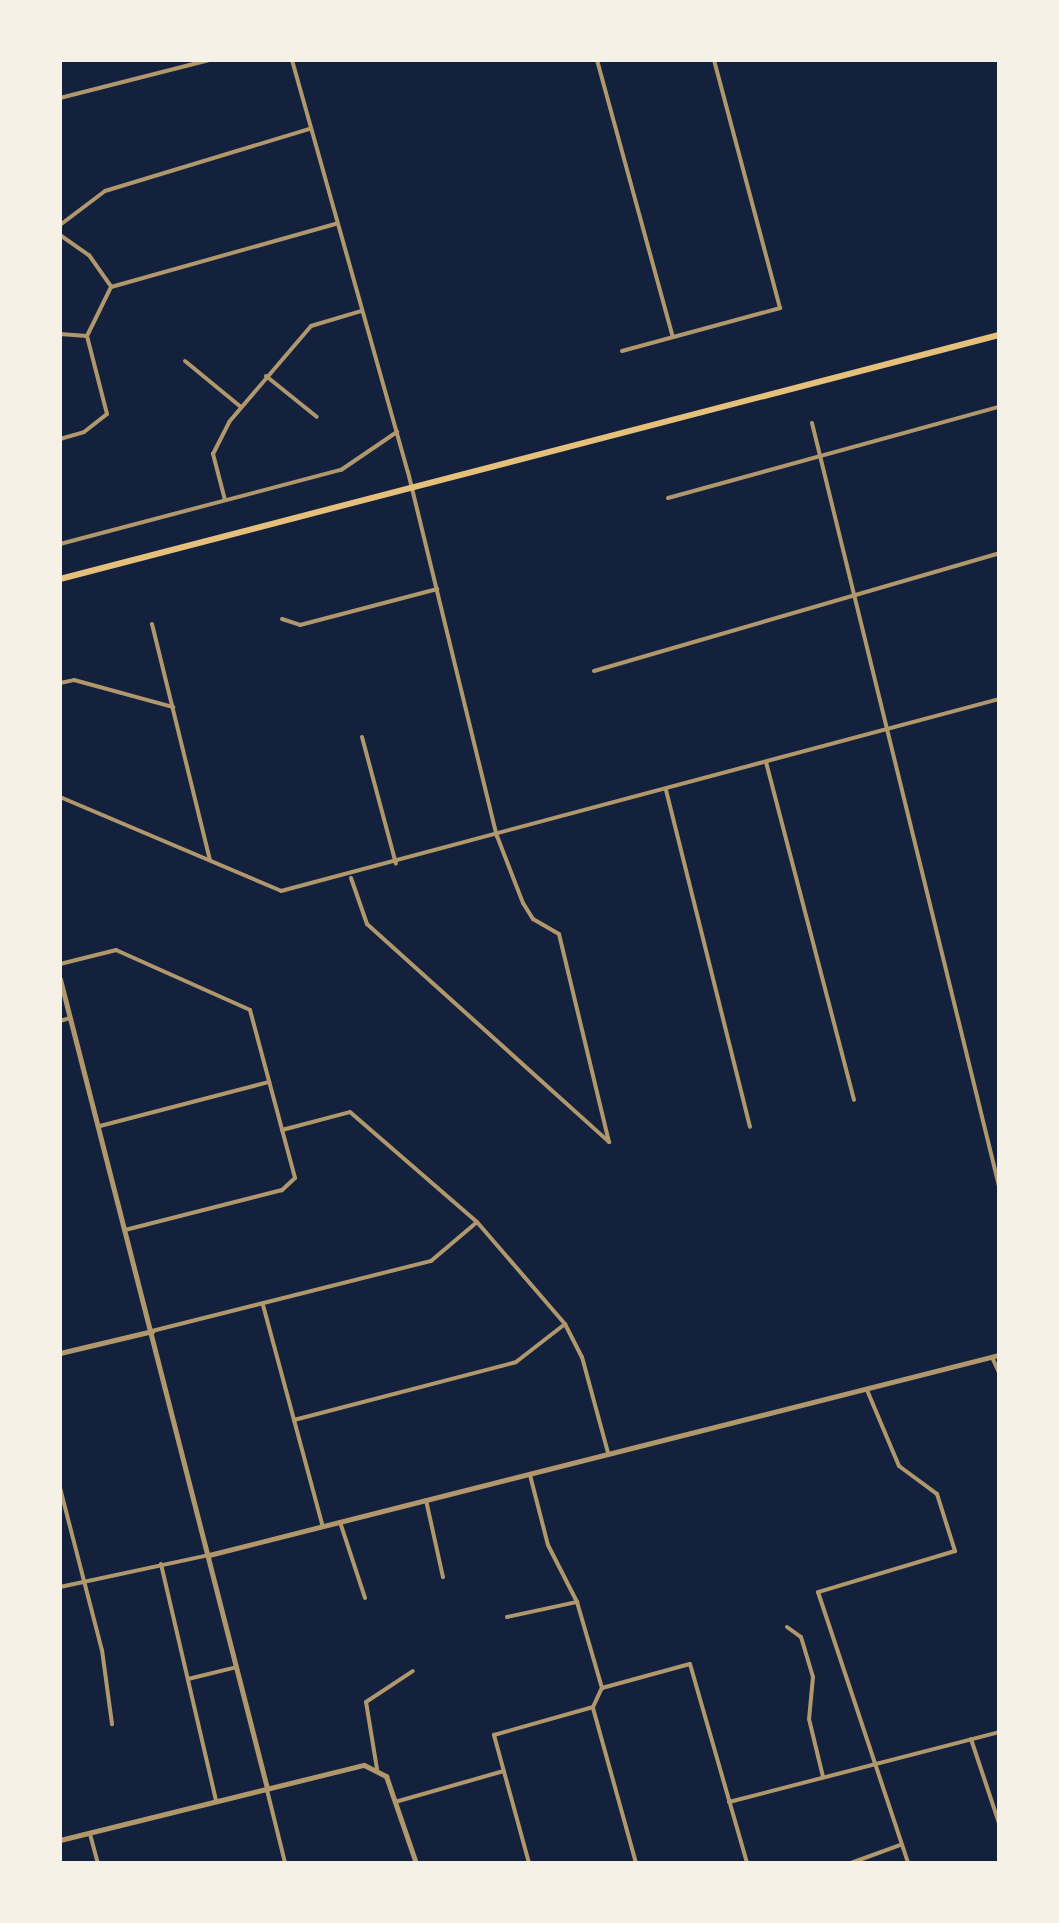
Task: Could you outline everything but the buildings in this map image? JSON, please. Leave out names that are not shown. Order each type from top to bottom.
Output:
[{"type":"highway","points":[[60,579],[999,335]]},
{"type":"street","points":[[60,98],[210,60]]},
{"type":"street","points":[[292,60],[412,487],[498,836],[533,920],[559,934],[609,1142],[367,924],[350,876]]},
{"type":"street","points":[[596,60],[673,337]]},
{"type":"street","points":[[622,352],[780,308],[714,60]]},
{"type":"street","points":[[60,225],[105,191],[309,129]]},
{"type":"street","points":[[60,439],[84,432],[107,414],[87,336],[112,287],[335,224]]},
{"type":"street","points":[[60,235],[88,255],[112,287]]},
{"type":"street","points":[[224,500],[213,454],[241,406],[311,326],[361,311]]},
{"type":"street","points":[[60,334],[87,336]]},
{"type":"street","points":[[185,361],[241,406]]},
{"type":"street","points":[[266,376],[317,417]]},
{"type":"street","points":[[668,498],[999,407]]},
{"type":"street","points":[[812,422],[999,1186]]},
{"type":"street","points":[[60,544],[341,470],[397,432]]},
{"type":"street","points":[[594,671],[999,553]]},
{"type":"street","points":[[282,619],[300,625],[437,589]]},
{"type":"street","points":[[152,624],[210,860]]},
{"type":"street","points":[[60,683],[74,680],[173,707]]},
{"type":"street","points":[[60,797],[281,891],[396,864],[999,699]]},
{"type":"street","points":[[362,737],[396,864]]},
{"type":"street","points":[[766,762],[854,1100]]},
{"type":"street","points":[[666,790],[750,1128]]},
{"type":"street","points":[[60,964],[116,950],[250,1010],[295,1178],[282,1190],[125,1230]]},
{"type":"street","points":[[60,979],[285,1863]]},
{"type":"street","points":[[60,1020],[70,1018]]},
{"type":"street","points":[[98,1126],[269,1082]]},
{"type":"street","points":[[282,1130],[350,1112],[477,1222],[564,1324],[582,1357],[608,1454]]},
{"type":"street","points":[[60,1354],[431,1262],[477,1222]]},
{"type":"street","points":[[263,1303],[324,1527]]},
{"type":"street","points":[[294,1420],[516,1362],[564,1324]]},
{"type":"street","points":[[60,1587],[324,1527],[996,1356],[999,1373]]},
{"type":"street","points":[[867,1390],[900,1466],[937,1494],[955,1551],[818,1592],[908,1863]]},
{"type":"street","points":[[529,1474],[548,1545],[576,1602],[602,1688],[593,1707],[636,1863]]},
{"type":"street","points":[[60,1488],[84,1581],[112,1724]]},
{"type":"street","points":[[426,1500],[443,1577]]},
{"type":"street","points":[[340,1522],[365,1598]]},
{"type":"street","points":[[160,1564],[216,1801]]},
{"type":"street","points":[[507,1617],[576,1602]]},
{"type":"street","points":[[787,1627],[801,1637],[813,1677],[808,1718],[823,1777]]},
{"type":"street","points":[[602,1688],[690,1664],[746,1863]]},
{"type":"street","points":[[188,1679],[237,1668]]},
{"type":"street","points":[[413,1671],[366,1702],[377,1769],[395,1802],[416,1863]]},
{"type":"street","points":[[529,1863],[494,1735],[593,1707]]},
{"type":"street","points":[[729,1802],[999,1732]]},
{"type":"street","points":[[971,1739],[999,1823]]},
{"type":"street","points":[[60,1840],[356,1766],[377,1769]]},
{"type":"street","points":[[395,1802],[504,1771]]},
{"type":"street","points":[[89,1833],[98,1863]]},
{"type":"street","points":[[851,1863],[900,1846]]}]
